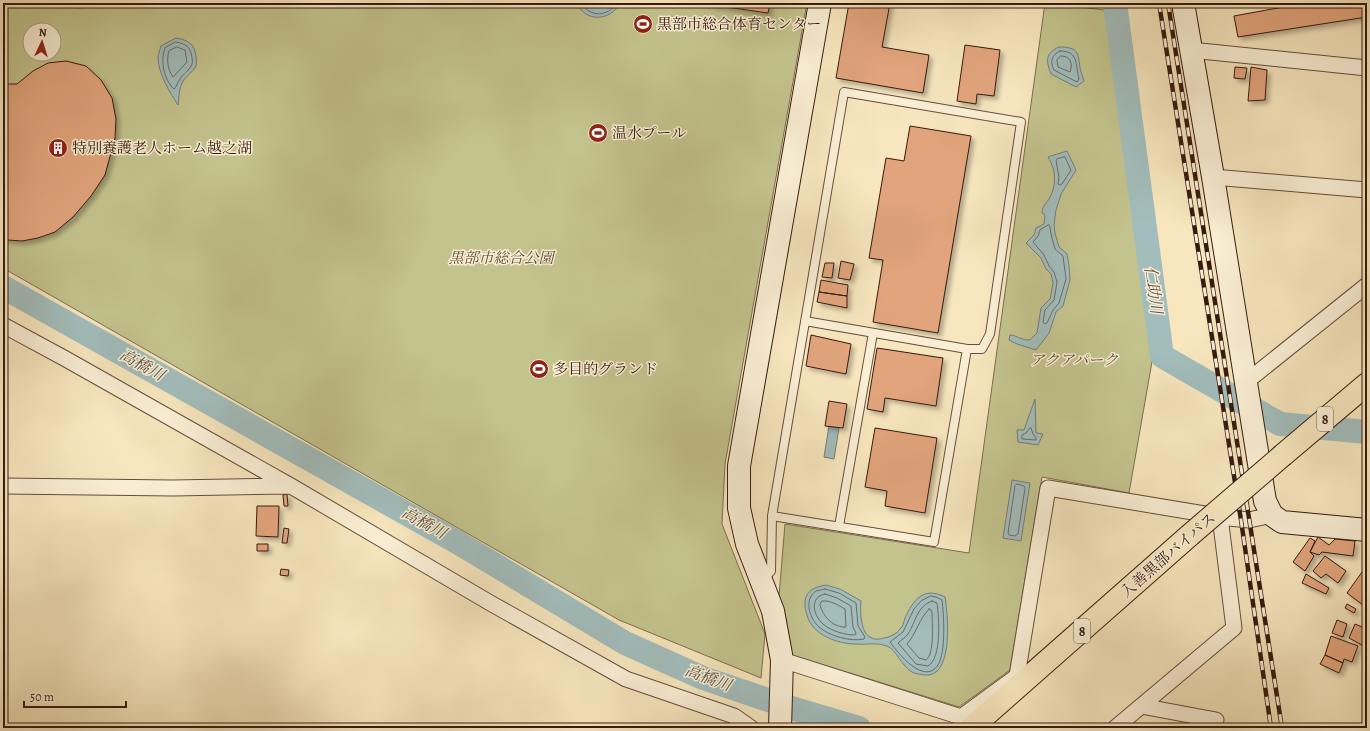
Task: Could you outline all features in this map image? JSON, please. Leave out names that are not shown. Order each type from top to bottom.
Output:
[{"type":"highway","name":"入善黒部バイパス","points":[[972,727],[1190,535],[1367,384]]},
{"type":"street","points":[[780,728],[781,666],[772,611],[747,544],[739,508],[739,466],[820,3]]},
{"type":"street","points":[[1184,3],[1190,50],[1213,177],[1265,501],[1272,515],[1282,522],[1367,530]]},
{"type":"street","points":[[1190,50],[1367,68]]},
{"type":"street","points":[[1213,177],[1367,190]]},
{"type":"street","points":[[1246,382],[1367,285]]},
{"type":"street","points":[[3,325],[291,486],[492,604],[626,679],[734,716],[751,728]]},
{"type":"street","points":[[3,486],[173,488],[291,486]]},
{"type":"street","points":[[781,666],[961,717],[1016,676],[1048,488],[1220,517],[1249,520],[1272,515]]},
{"type":"street","points":[[1115,728],[1234,628],[1220,517]]},
{"type":"street","points":[[1141,706],[1216,720]]},
{"type":"lane","points":[[762,582],[771,571],[772,516],[805,321],[844,92],[1021,122],[990,334],[982,349],[967,349],[805,321]]},
{"type":"lane","points":[[839,526],[873,333]]},
{"type":"lane","points":[[772,516],[934,542],[967,349]]},
{"type":"green space","name":"黒部市総合公園","points":[[3,3],[807,3],[725,464],[722,524],[765,634],[761,678],[619,620],[3,268]]},
{"type":"green space","name":"アクアパーク","points":[[1045,3],[1105,10],[1153,356],[1129,493],[1042,477],[1010,670],[959,707],[789,654],[779,596],[785,524],[969,553]]},
{"type":"water","points":[[62,3],[82,3],[82,8],[63,7]]},
{"type":"water","points":[[577,3],[620,3],[616,9],[605,16],[592,17],[586,14]]},
{"type":"water","points":[[176,38],[190,43],[194,49],[196,63],[195,68],[184,79],[179,93],[178,105],[162,77],[158,58],[161,46]]},
{"type":"water","points":[[1059,47],[1073,49],[1079,58],[1080,70],[1084,81],[1076,87],[1051,74],[1048,65],[1048,58],[1054,49]]},
{"type":"water","points":[[1067,151],[1076,170],[1061,194],[1056,210],[1054,225],[1059,247],[1067,254],[1070,280],[1063,306],[1056,312],[1049,333],[1036,350],[1009,340],[1010,335],[1030,340],[1037,333],[1041,308],[1050,299],[1053,283],[1051,274],[1046,269],[1041,258],[1026,243],[1034,235],[1036,228],[1044,224],[1045,215],[1042,213],[1044,205],[1052,194],[1054,172],[1048,157]]},
{"type":"water","points":[[1035,399],[1036,433],[1043,434],[1038,445],[1018,442],[1017,430],[1024,430]]},
{"type":"water","points":[[829,426],[839,428],[834,459],[824,457]]},
{"type":"water","points":[[1012,480],[1030,483],[1021,541],[1003,538]]},
{"type":"water","points":[[826,585],[840,589],[861,601],[863,627],[868,636],[875,639],[888,637],[899,631],[908,611],[920,597],[925,594],[938,594],[945,597],[948,631],[945,657],[940,667],[934,674],[924,675],[915,673],[908,670],[893,651],[887,646],[879,644],[849,644],[834,640],[820,633],[810,622],[807,615],[805,602],[806,597],[812,590]]},
{"type":"building","points":[[699,3],[770,3],[768,13]]},
{"type":"building","points":[[849,3],[890,3],[882,47],[929,55],[923,93],[836,78]]},
{"type":"building","points":[[1305,3],[1367,3],[1367,17],[1238,37],[1234,16]]},
{"type":"building","points":[[965,45],[1000,50],[994,96],[977,94],[976,104],[957,101]]},
{"type":"building","name":"特別養護老人ホーム越之湖","points":[[62,61],[86,66],[101,80],[112,98],[116,119],[115,138],[105,175],[91,196],[73,217],[55,232],[38,238],[22,241],[8,240],[3,238],[3,84],[17,84],[33,71],[48,63]]},
{"type":"building","points":[[1235,67],[1247,68],[1245,79],[1234,78]]},
{"type":"building","points":[[1251,67],[1267,70],[1265,100],[1248,101]]},
{"type":"building","points":[[910,126],[971,136],[938,333],[873,322],[883,260],[869,258],[886,158],[904,161]]},
{"type":"building","points":[[841,261],[854,264],[850,280],[838,278]]},
{"type":"building","points":[[825,263],[834,263],[832,278],[822,277]]},
{"type":"building","points":[[821,280],[848,285],[847,296],[819,292]]},
{"type":"building","points":[[819,292],[847,296],[847,308],[817,302]]},
{"type":"building","points":[[811,335],[851,344],[846,374],[806,366]]},
{"type":"building","points":[[877,348],[943,358],[936,406],[885,398],[883,412],[867,409]]},
{"type":"building","points":[[829,401],[847,404],[843,428],[825,426]]},
{"type":"building","points":[[875,428],[937,438],[925,513],[885,506],[887,491],[865,487]]},
{"type":"building","points":[[287,494],[288,506],[284,506],[283,495]]},
{"type":"building","points":[[257,506],[279,506],[278,537],[256,536]]},
{"type":"building","points":[[284,528],[289,529],[287,543],[282,543]]},
{"type":"building","points":[[1318,537],[1329,545],[1335,539],[1355,541],[1353,556],[1322,552],[1319,555],[1310,552]]},
{"type":"building","points":[[1310,538],[1315,541],[1310,552],[1314,556],[1305,571],[1293,562]]},
{"type":"building","points":[[257,544],[268,544],[268,551],[257,551]]},
{"type":"building","points":[[1325,556],[1346,571],[1338,583],[1326,574],[1321,578],[1313,571]]},
{"type":"building","points":[[281,569],[289,570],[288,576],[280,575]]},
{"type":"building","points":[[1362,572],[1367,575],[1367,599],[1363,605],[1347,593]]},
{"type":"building","points":[[1306,574],[1329,588],[1326,594],[1302,583]]},
{"type":"building","points":[[1347,604],[1356,609],[1354,613],[1345,608]]},
{"type":"building","points":[[1337,620],[1347,624],[1343,637],[1332,633]]},
{"type":"building","points":[[1355,624],[1367,629],[1367,641],[1363,641],[1362,645],[1349,638]]},
{"type":"building","points":[[1331,636],[1358,646],[1352,662],[1344,659],[1343,663],[1325,655]]},
{"type":"building","points":[[1325,655],[1343,663],[1339,673],[1320,664]]},
{"type":"building","points":[[1364,666],[1367,666],[1367,683],[1366,683]]},
{"type":"waterway","name":"仁助川","points":[[1115,3],[1162,356],[1280,424],[1367,432]]},
{"type":"waterway","name":"高橋川","points":[[3,287],[457,542],[625,643],[703,678],[798,710],[859,728]]},
{"type":"railway","points":[[1159,3],[1241,520],[1271,728]]},
{"type":"railway","points":[[1168,3],[1282,728]]},
{"type":"place","name":"黒部市総合体育センター","points":[[643,24]]},
{"type":"place","name":"温水プール","points":[[598,133]]},
{"type":"place","name":"特別養護老人ホーム越之湖","points":[[58,148]]},
{"type":"place","name":"多目的グランド","points":[[539,369]]}]
